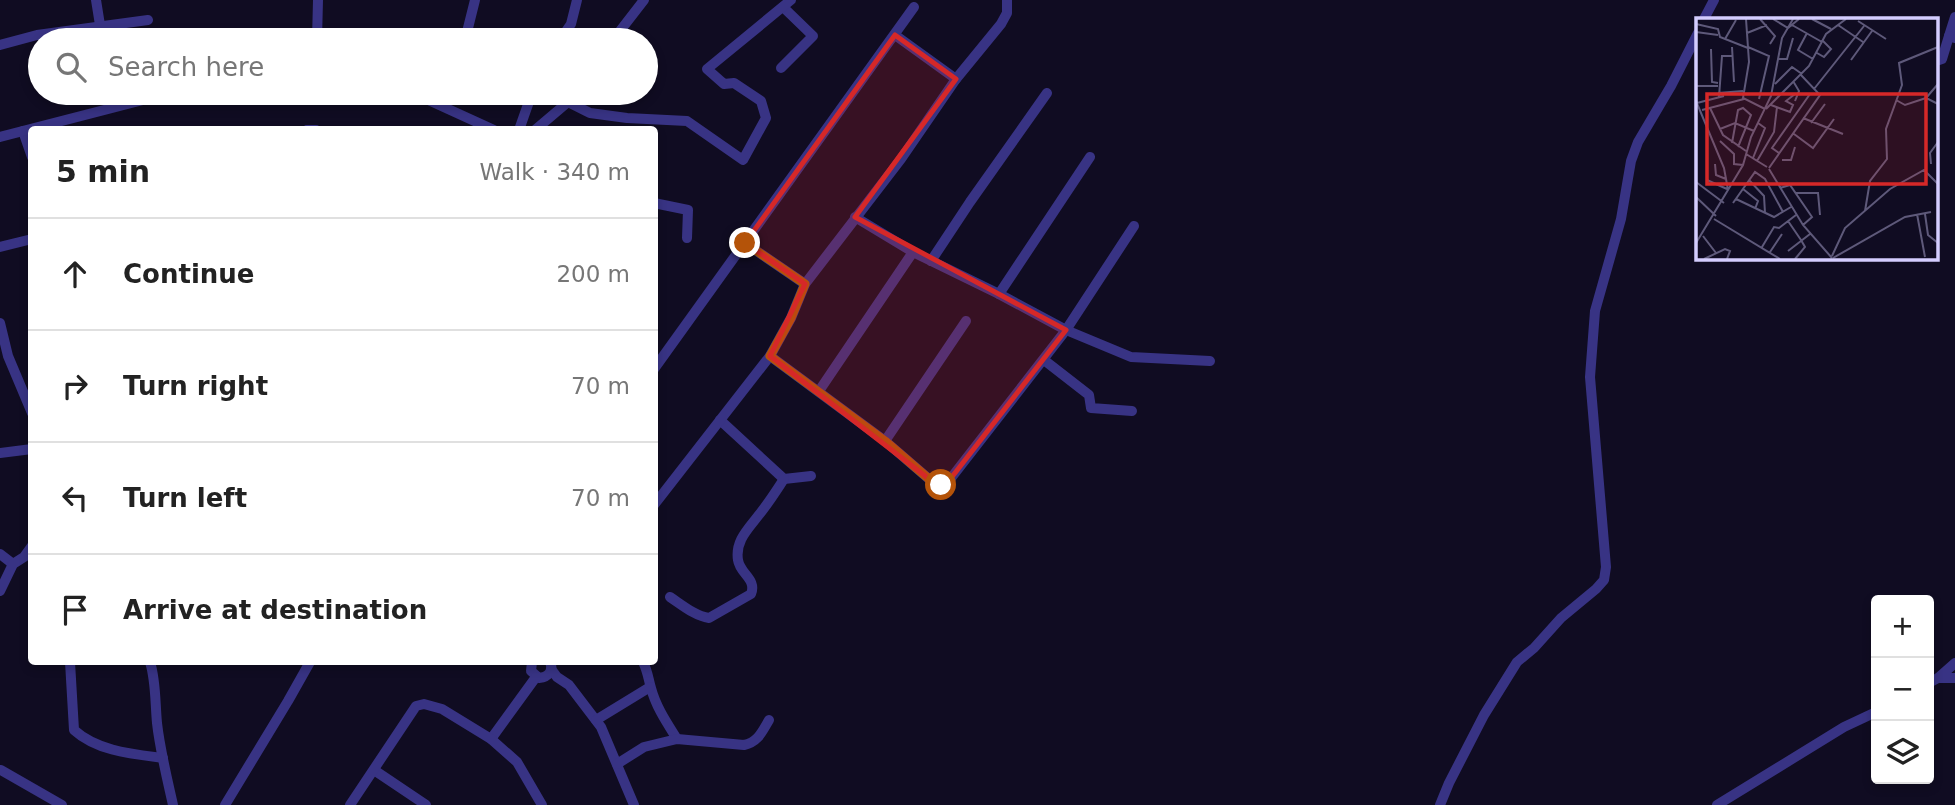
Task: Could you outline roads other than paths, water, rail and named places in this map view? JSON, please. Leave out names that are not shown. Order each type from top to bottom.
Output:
[{"type":"street","points":[[96,0],[100,25]]},
{"type":"street","points":[[317,28],[318,0]]},
{"type":"street","points":[[468,28],[475,0]]},
{"type":"street","points":[[568,28],[577,0]]},
{"type":"street","points":[[622,28],[644,0]]},
{"type":"street","points":[[658,500],[770,356],[791,318],[805,284],[901,159],[956,79],[1001,24],[1007,13],[1007,0]]},
{"type":"street","points":[[1705,18],[1714,0]]},
{"type":"street","points":[[581,105],[590,113],[687,121],[743,160],[766,118],[761,101],[734,83],[724,84],[707,69],[787,3],[813,36],[781,68]]},
{"type":"street","points":[[658,363],[914,7]]},
{"type":"street","points":[[1938,60],[1942,59],[1952,37],[1955,17]]},
{"type":"street","points":[[81,28],[148,20]]},
{"type":"street","points":[[895,35],[956,79]]},
{"type":"street","points":[[0,45],[28,37]]},
{"type":"street","points":[[1440,805],[1484,715],[1517,662],[1604,580],[1606,567],[1590,377],[1595,311],[1621,219],[1631,161],[1638,142],[1696,37]]},
{"type":"street","points":[[1687,55],[1696,59]]},
{"type":"street","points":[[930,261],[1047,93]]},
{"type":"street","points":[[42,126],[124,105]]},
{"type":"street","points":[[439,105],[485,126]]},
{"type":"street","points":[[520,126],[528,105]]},
{"type":"street","points":[[539,126],[563,105]]},
{"type":"street","points":[[627,118],[627,126]]},
{"type":"street","points":[[0,137],[28,130]]},
{"type":"street","points":[[23,131],[28,145]]},
{"type":"street","points":[[999,294],[1090,157]]},
{"type":"street","points":[[658,204],[688,209],[687,238]]},
{"type":"street","points":[[855,217],[912,252],[1066,330],[1131,357],[1210,361]]},
{"type":"street","points":[[770,356],[885,441],[929,479],[937,484],[948,482],[1066,330],[1134,226]]},
{"type":"street","points":[[0,247],[28,240]]},
{"type":"street","points":[[745,243],[805,284]]},
{"type":"street","points":[[819,391],[912,252]]},
{"type":"street","points":[[885,441],[966,321]]},
{"type":"street","points":[[0,323],[1,338],[28,404]]},
{"type":"street","points":[[1044,360],[1089,395],[1091,408],[1132,411]]},
{"type":"street","points":[[720,421],[784,479]]},
{"type":"street","points":[[0,453],[28,450]]},
{"type":"street","points":[[670,597],[694,613],[709,618],[751,594],[752,582],[740,566],[738,558],[739,545],[747,528],[784,479],[811,476]]},
{"type":"street","points":[[0,592],[13,564],[28,552]]},
{"type":"street","points":[[0,554],[13,564]]},
{"type":"street","points":[[1934,679],[1955,663]]},
{"type":"street","points":[[70,665],[74,730],[83,738],[103,746],[129,754],[163,758]]},
{"type":"street","points":[[150,665],[163,758],[173,805]]},
{"type":"street","points":[[225,805],[308,665]]},
{"type":"street","points":[[644,665],[659,710],[677,739]]},
{"type":"street","points":[[491,739],[531,667],[539,678],[551,668],[569,685],[601,727],[634,805]]},
{"type":"street","points":[[1934,680],[1955,678]]},
{"type":"street","points":[[596,720],[650,687]]},
{"type":"street","points":[[350,805],[416,706],[420,704],[442,709],[491,739],[517,762],[542,805]]},
{"type":"street","points":[[1717,805],[1843,727],[1871,714]]},
{"type":"street","points":[[617,764],[644,747],[677,739],[744,745],[752,743],[759,738],[769,720]]},
{"type":"street","points":[[1,770],[62,805]]},
{"type":"street","points":[[374,770],[426,805]]}]
